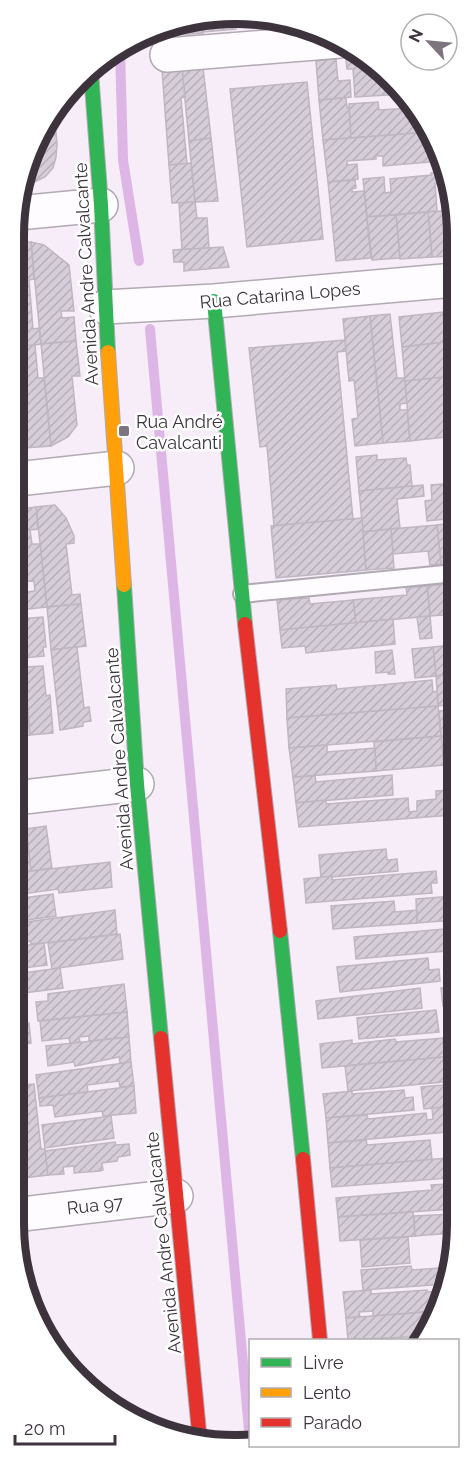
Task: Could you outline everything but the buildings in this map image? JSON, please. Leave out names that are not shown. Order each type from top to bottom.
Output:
[{"type":"street","points":[[167,54],[321,42]]},
{"type":"street","name":"Avenida Andre Calvalcante","points":[[92,80],[137,784],[199,1432]]},
{"type":"street","points":[[25,212],[101,205]]},
{"type":"street","name":"Rua Catarina Lopes","points":[[105,307],[214,301],[447,281]]},
{"type":"street","points":[[214,301],[242,594],[287,993],[320,1339]]},
{"type":"street","points":[[24,478],[117,468]]},
{"type":"street","points":[[24,797],[137,784]]},
{"type":"street","name":"Rua 97","points":[[24,1214],[176,1196]]},
{"type":"lane","points":[[242,594],[447,574]]},
{"type":"waterway","points":[[120,58],[123,160],[139,261]]},
{"type":"waterway","points":[[150,329],[249,1430]]},
{"type":"traffic: fast","points":[[92,80],[101,205],[108,352]]},
{"type":"traffic: fast","points":[[214,301],[245,624]]},
{"type":"traffic: fast","points":[[124,585],[137,784],[161,1038]]},
{"type":"traffic: fast","points":[[280,931],[303,1159]]},
{"type":"traffic: slow","points":[[108,352],[124,585]]},
{"type":"traffic: jam","points":[[245,624],[280,931]]},
{"type":"traffic: jam","points":[[161,1038],[199,1432]]},
{"type":"traffic: jam","points":[[303,1159],[320,1339]]},
{"type":"place","name":"Rua André Cavalcanti","points":[[124,431]]}]
